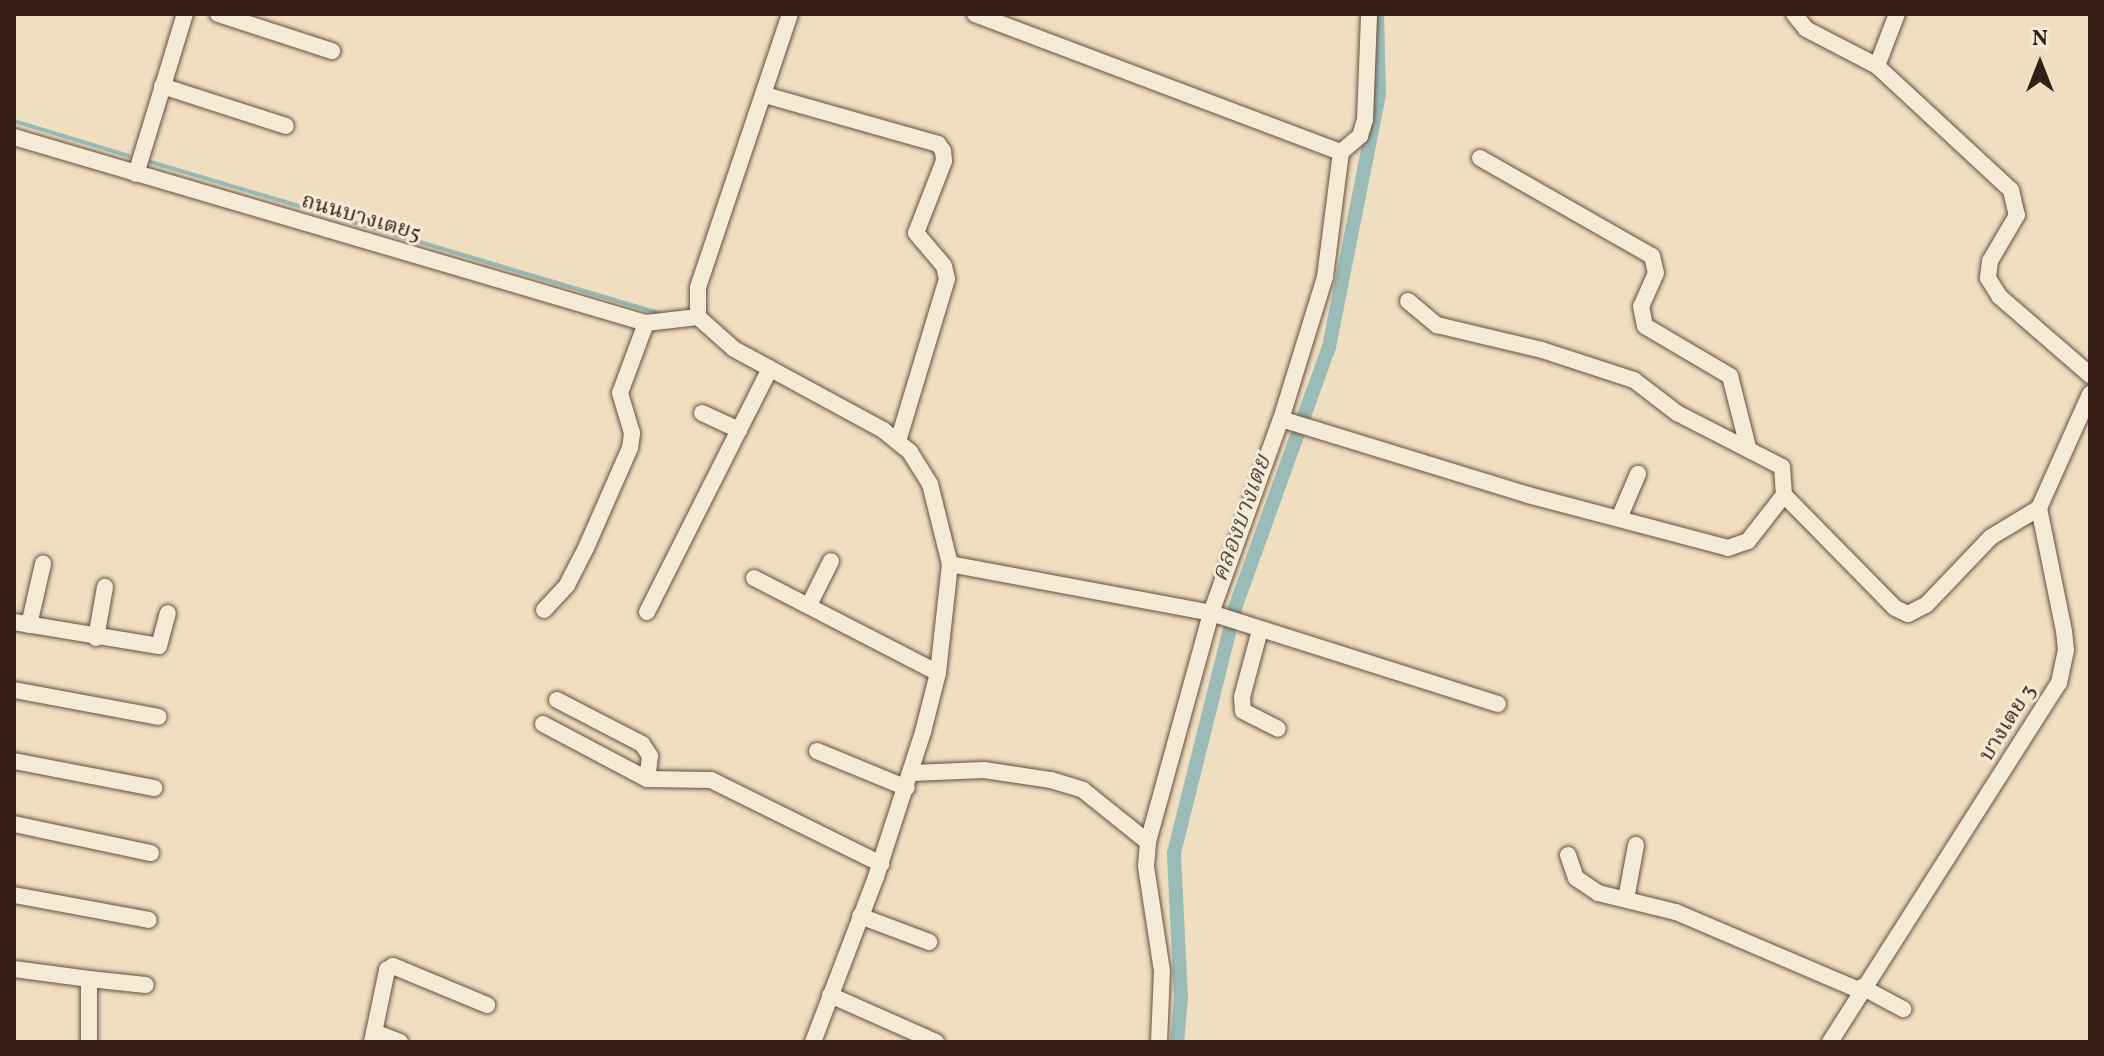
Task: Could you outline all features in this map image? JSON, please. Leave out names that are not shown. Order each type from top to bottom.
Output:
[{"type":"street","points":[[136,174],[185,14]]},
{"type":"street","points":[[218,14],[332,51]]},
{"type":"street","points":[[790,14],[698,288],[698,317],[707,331],[898,441],[930,484],[950,564],[938,673],[909,781],[813,1042]]},
{"type":"street","points":[[975,14],[1341,152]]},
{"type":"street","points":[[1159,1042],[1162,971],[1146,866],[1148,842],[1216,615],[1286,421],[1325,277],[1341,152],[1360,136],[1365,120],[1369,14]]},
{"type":"street","points":[[1794,14],[1806,29],[1877,66],[2011,190],[2017,215],[1990,261],[1988,278],[2000,297],[2090,375]]},
{"type":"street","points":[[1877,66],[1897,14]]},
{"type":"street","points":[[162,86],[286,126]]},
{"type":"street","points":[[765,95],[938,144],[943,151],[944,161],[916,233],[944,266],[947,279],[898,441]]},
{"type":"street","name":"ถนนบางเตย5","points":[[14,137],[646,323],[698,317]]},
{"type":"street","points":[[1480,158],[1652,256],[1656,273],[1641,306],[1645,326],[1730,376],[1748,447]]},
{"type":"street","points":[[1408,301],[1437,325],[1542,350],[1634,380],[1677,413],[1782,467],[1784,495],[1895,608],[1908,614],[1926,605],[1991,537],[2039,508],[2090,394]]},
{"type":"street","points":[[544,610],[567,585],[630,448],[632,433],[620,393],[646,323]]},
{"type":"street","points":[[647,612],[770,368]]},
{"type":"street","points":[[702,413],[739,430]]},
{"type":"street","points":[[1286,421],[1528,495],[1737,548],[1784,495]]},
{"type":"street","points":[[1620,516],[1638,474]]},
{"type":"street","name":"บางเตย 3","points":[[1830,1042],[1860,989],[1956,849],[2059,683],[2064,631],[2039,508]]},
{"type":"street","points":[[809,605],[831,561]]},
{"type":"street","points":[[43,564],[22,623],[96,638],[159,646],[168,613]]},
{"type":"street","points":[[950,564],[1216,615],[1498,704]]},
{"type":"street","points":[[754,578],[938,673]]},
{"type":"street","points":[[96,638],[105,587]]},
{"type":"street","points":[[1260,630],[1243,711],[1278,729]]},
{"type":"street","points":[[14,690],[159,717]]},
{"type":"street","points":[[557,700],[642,744],[650,756],[647,779]]},
{"type":"street","points":[[543,724],[647,779],[711,780],[881,864]]},
{"type":"street","points":[[817,751],[909,781],[984,770],[1051,780],[1083,790],[1148,842]]},
{"type":"street","points":[[14,761],[154,788]]},
{"type":"street","points":[[14,824],[151,853]]},
{"type":"street","points":[[1626,899],[1636,845]]},
{"type":"street","points":[[1568,855],[1583,886],[1676,912],[1903,1009]]},
{"type":"street","points":[[14,895],[149,920]]},
{"type":"street","points":[[860,916],[929,942]]},
{"type":"street","points":[[400,1042],[373,1037],[387,970],[393,966],[487,1005]]},
{"type":"street","points":[[14,969],[146,985]]},
{"type":"street","points":[[89,979],[89,1042]]},
{"type":"street","points":[[830,995],[936,1042]]},
{"type":"waterway","name":"คลองบางเตย","points":[[1177,1042],[1181,998],[1174,853],[1235,608],[1329,347],[1379,95],[1377,14]]},
{"type":"waterway","points":[[14,121],[129,156]]},
{"type":"waterway","points":[[151,162],[662,314]]}]
